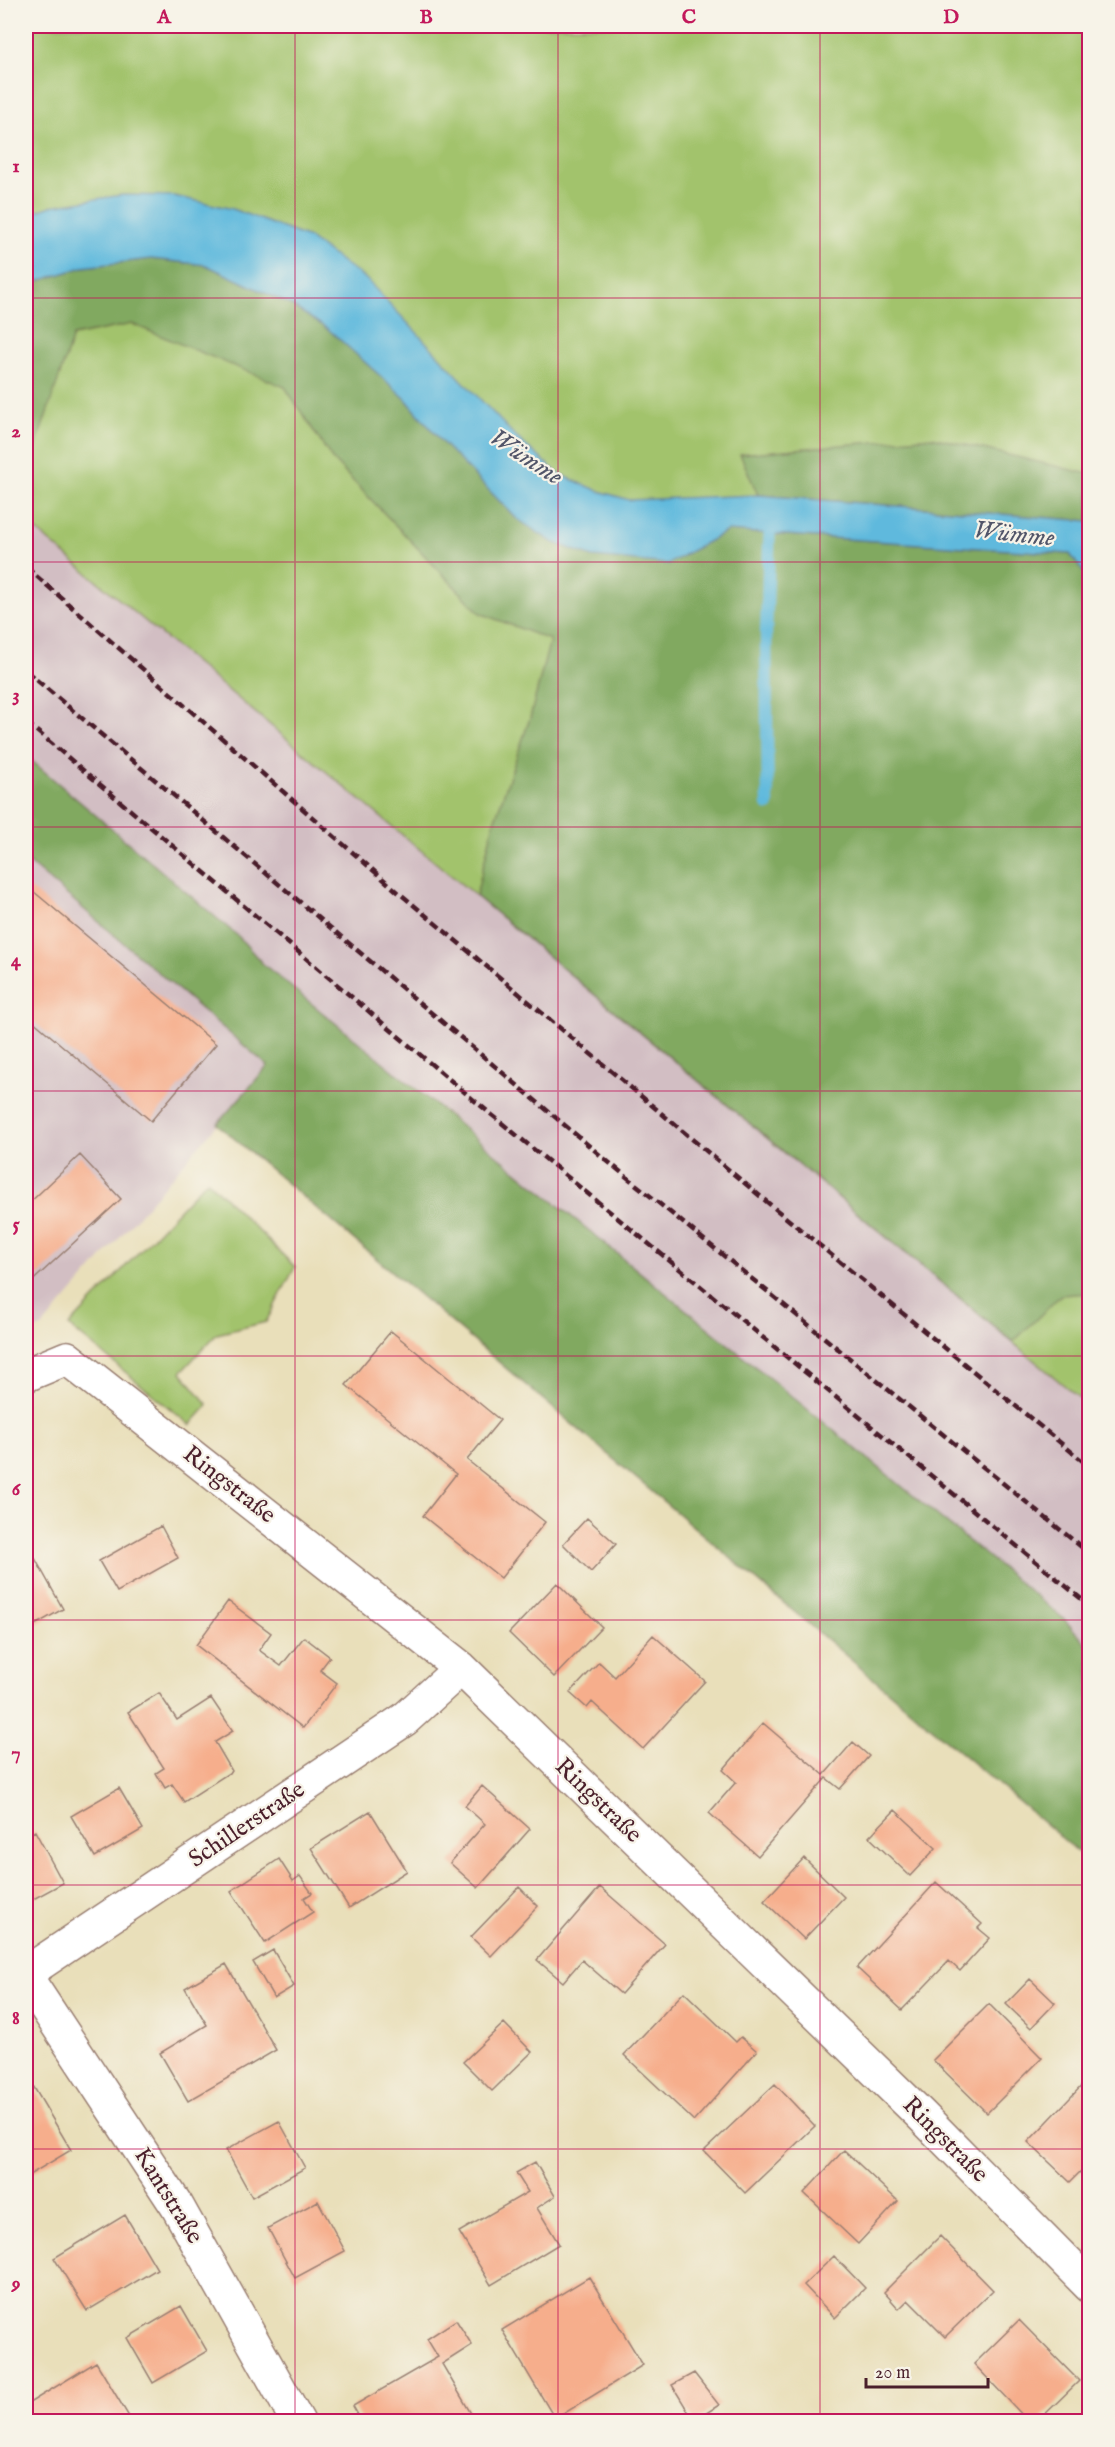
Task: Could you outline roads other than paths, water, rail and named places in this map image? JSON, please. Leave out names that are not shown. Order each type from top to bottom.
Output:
[{"type":"street","name":"Ringstraße","points":[[26,1375],[68,1358],[461,1668],[921,2115],[1089,2286]]},
{"type":"street","name":"Schillerstraße","points":[[26,1973],[405,1719],[461,1668]]},
{"type":"street","name":"Kantstraße","points":[[26,1977],[177,2206],[298,2421]]},
{"type":"water","name":"Wümme","points":[[122,195],[174,196],[233,209],[309,238],[366,279],[516,437],[559,474],[599,491],[629,500],[758,495],[1089,521],[1089,580],[1070,554],[727,531],[668,564],[593,557],[552,542],[516,518],[442,442],[405,398],[328,329],[289,304],[206,265],[151,259],[83,267],[26,285],[26,215],[51,206]]},
{"type":"waterway","points":[[768,805],[766,633],[770,520]]},
{"type":"railway","points":[[26,567],[398,892],[773,1207],[1090,1467]]},
{"type":"railway","points":[[26,671],[606,1160],[1090,1554]]},
{"type":"railway","points":[[26,722],[475,1101],[1090,1606]]}]
